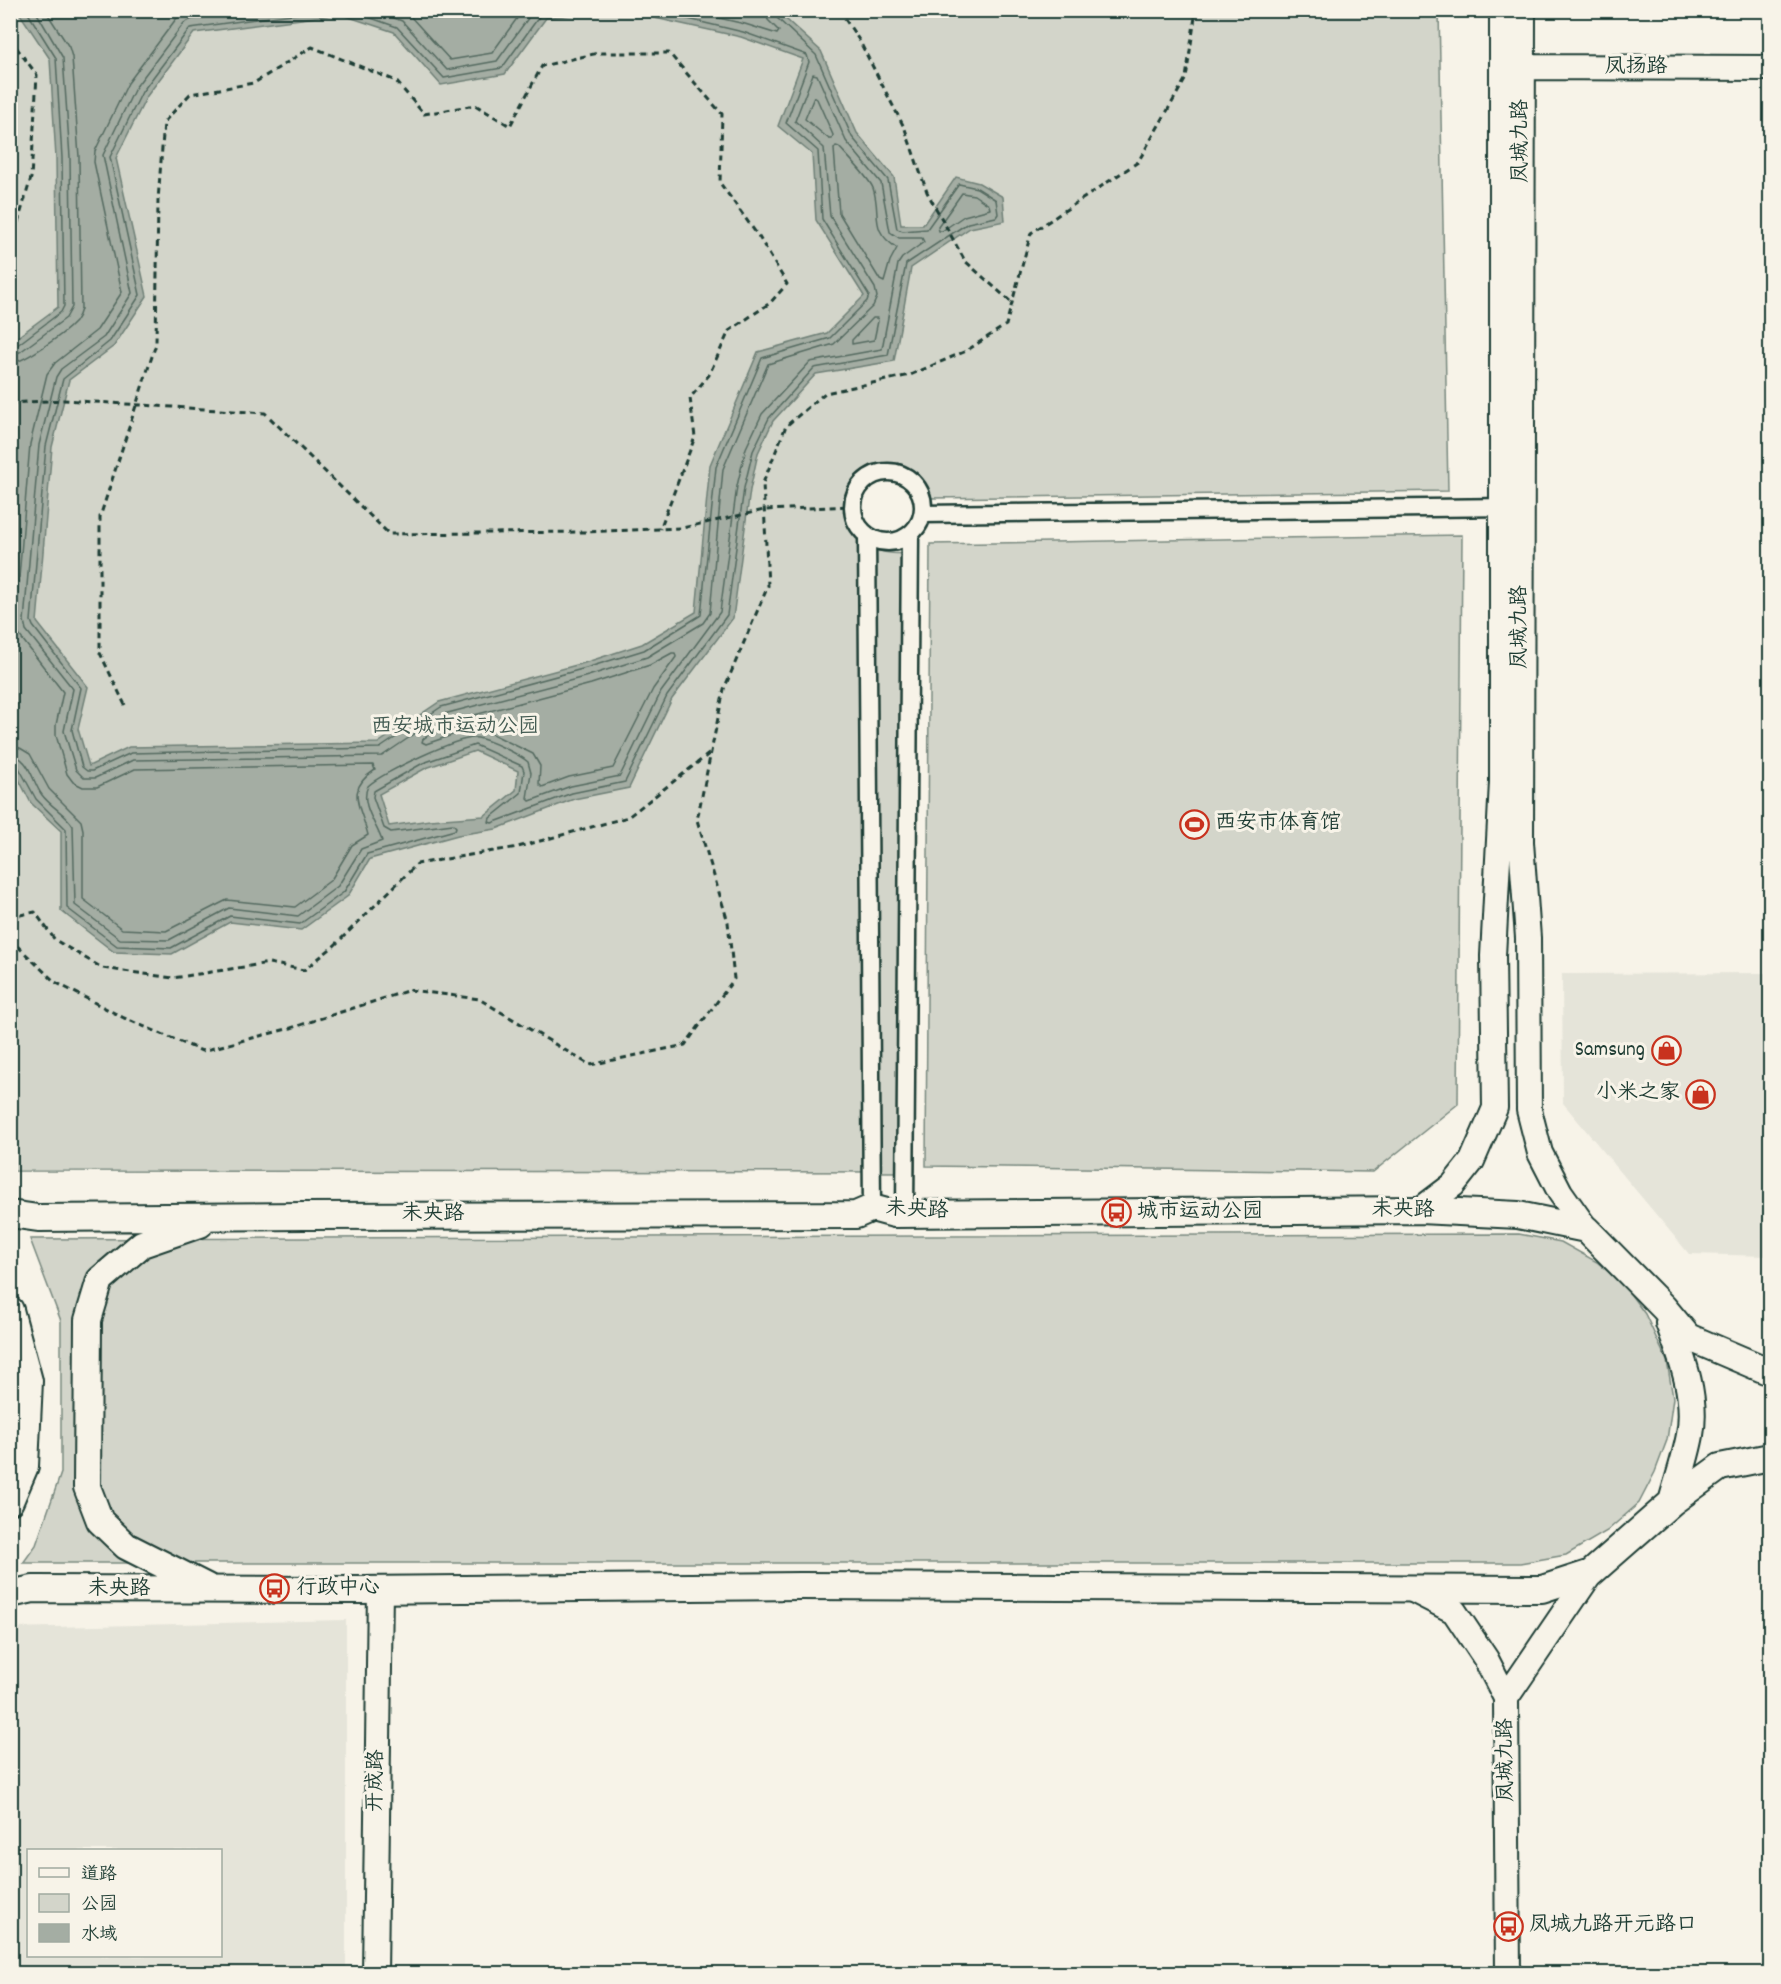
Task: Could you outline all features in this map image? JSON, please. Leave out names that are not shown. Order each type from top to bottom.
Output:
[{"type":"main road","name":"未央路","points":[[10,1214],[38,1218],[856,1215],[872,1208],[894,1214],[1420,1210],[1518,1215],[1586,1229]]},
{"type":"main road","points":[[212,1589],[126,1546],[100,1521],[87,1487],[88,1320],[100,1280],[142,1244],[223,1216]]},
{"type":"main road","points":[[1586,1229],[1664,1308],[1688,1337],[1770,1372]]},
{"type":"main road","points":[[1664,1308],[1683,1360],[1691,1395],[1690,1432],[1672,1502]]},
{"type":"main road","points":[[10,1310],[29,1381],[25,1466],[10,1502]]},
{"type":"main road","name":"未央路","points":[[10,1594],[33,1589],[800,1586],[1542,1589],[1591,1573],[1672,1502],[1720,1467],[1770,1457]]},
{"type":"street","name":"凤城九路","points":[[1502,10],[1513,67]]},
{"type":"street","name":"凤城九路","points":[[1523,10],[1513,67],[1512,507],[1521,842],[1528,938],[1529,1110],[1540,1153],[1560,1192],[1586,1229]]},
{"type":"street","name":"凤扬路","points":[[1513,67],[1770,68]]},
{"type":"street","points":[[890,472],[902,475],[912,481],[919,491],[923,502],[922,514],[918,525],[900,540],[877,541],[867,536],[854,517],[855,495],[860,485],[869,477],[890,472]]},
{"type":"street","name":"凤城九路","points":[[1420,1210],[1453,1185],[1472,1161],[1495,1108],[1493,956],[1512,507]]},
{"type":"street","points":[[922,514],[1512,507]]},
{"type":"street","points":[[904,1214],[910,534]]},
{"type":"street","points":[[867,536],[872,1208]]},
{"type":"street","name":"凤城九路","points":[[1508,1974],[1506,1698],[1591,1573]]},
{"type":"street","name":"开成路","points":[[375,1974],[380,1589]]},
{"type":"street","points":[[1411,1589],[1454,1611],[1486,1659],[1506,1698]]},
{"type":"path","points":[[839,10],[859,40],[904,129],[927,192],[965,261],[1012,303]]},
{"type":"path","points":[[10,939],[55,982],[123,1018],[202,1051],[291,1028],[410,990],[479,999],[590,1065],[685,1045],[734,979],[728,922],[697,820],[724,689],[768,586],[763,483],[786,426],[825,393],[910,375],[966,351],[1006,325],[1031,233],[1138,162],[1186,78],[1196,10]]},
{"type":"path","points":[[10,39],[37,75],[31,178],[10,249]]},
{"type":"path","points":[[125,705],[100,653],[100,517],[134,405],[156,345],[158,200],[164,122],[190,94],[254,83],[312,46],[396,81],[424,114],[476,105],[510,126],[542,66],[598,53],[669,53],[722,114],[720,183],[759,237],[787,284],[770,303],[729,332],[709,375],[690,398],[694,437],[660,529]]},
{"type":"path","points":[[10,403],[64,400],[265,413],[390,534],[583,532],[681,528],[764,510],[853,506]]},
{"type":"path","points":[[10,917],[35,912],[54,940],[102,968],[172,978],[269,963],[304,970],[334,946],[417,864],[518,847],[628,817],[711,752]]},
{"type":"shaded area","points":[[1770,973],[1770,1256],[1689,1254],[1563,1103],[1562,974]]},
{"type":"shaded area","points":[[346,1620],[346,1973],[11,1973],[11,1628]]},
{"type":"green space","name":"西安城市运动公园","points":[[11,11],[1439,11],[1448,491],[931,498],[914,474],[902,468],[873,464],[858,475],[851,484],[846,505],[851,526],[857,536],[879,551],[916,555],[915,1172],[11,1171]]},
{"type":"green space","name":"西安市体育馆","points":[[1462,535],[1458,1104],[1373,1172],[926,1166],[930,544]]},
{"type":"green space","points":[[1519,1234],[1561,1242],[1597,1262],[1623,1284],[1645,1314],[1667,1361],[1673,1398],[1667,1440],[1655,1472],[1639,1503],[1607,1531],[1566,1555],[1520,1563],[23,1563],[36,1545],[61,1473],[61,1321],[30,1239]]},
{"type":"green space","points":[[10,1352],[15,1390],[11,1455],[10,1455]]},
{"type":"water","points":[[18,11],[606,11],[546,18],[505,74],[441,85],[394,32],[340,14],[194,33],[147,96],[116,158],[147,296],[114,346],[69,380],[52,447],[37,622],[88,687],[78,729],[89,766],[129,747],[378,743],[439,702],[584,663],[642,644],[696,612],[710,465],[758,352],[827,333],[864,296],[816,220],[812,154],[778,126],[803,59],[741,37],[623,11],[777,11],[821,51],[857,133],[894,177],[901,225],[923,225],[956,177],[979,183],[1003,197],[1005,221],[970,228],[911,268],[894,361],[816,374],[773,421],[758,453],[750,490],[733,618],[672,699],[629,788],[574,799],[496,829],[458,835],[370,859],[348,896],[301,930],[230,922],[172,954],[114,952],[61,911],[61,831],[31,803],[11,764],[11,342],[58,307],[56,158],[50,59]],"holes":[[[475,751],[518,771],[516,790],[484,816],[389,826],[379,794],[426,768]]]},
{"type":"place","name":"西安市体育馆","points":[[1194,824]]},
{"type":"place","name":"Samsung","points":[[1666,1051]]},
{"type":"place","name":"小米之家","points":[[1701,1094]]},
{"type":"place","name":"城市运动公园","points":[[1116,1213]]},
{"type":"place","name":"行政中心","points":[[275,1589]]},
{"type":"place","name":"凤城九路开元路口","points":[[1508,1926]]}]
